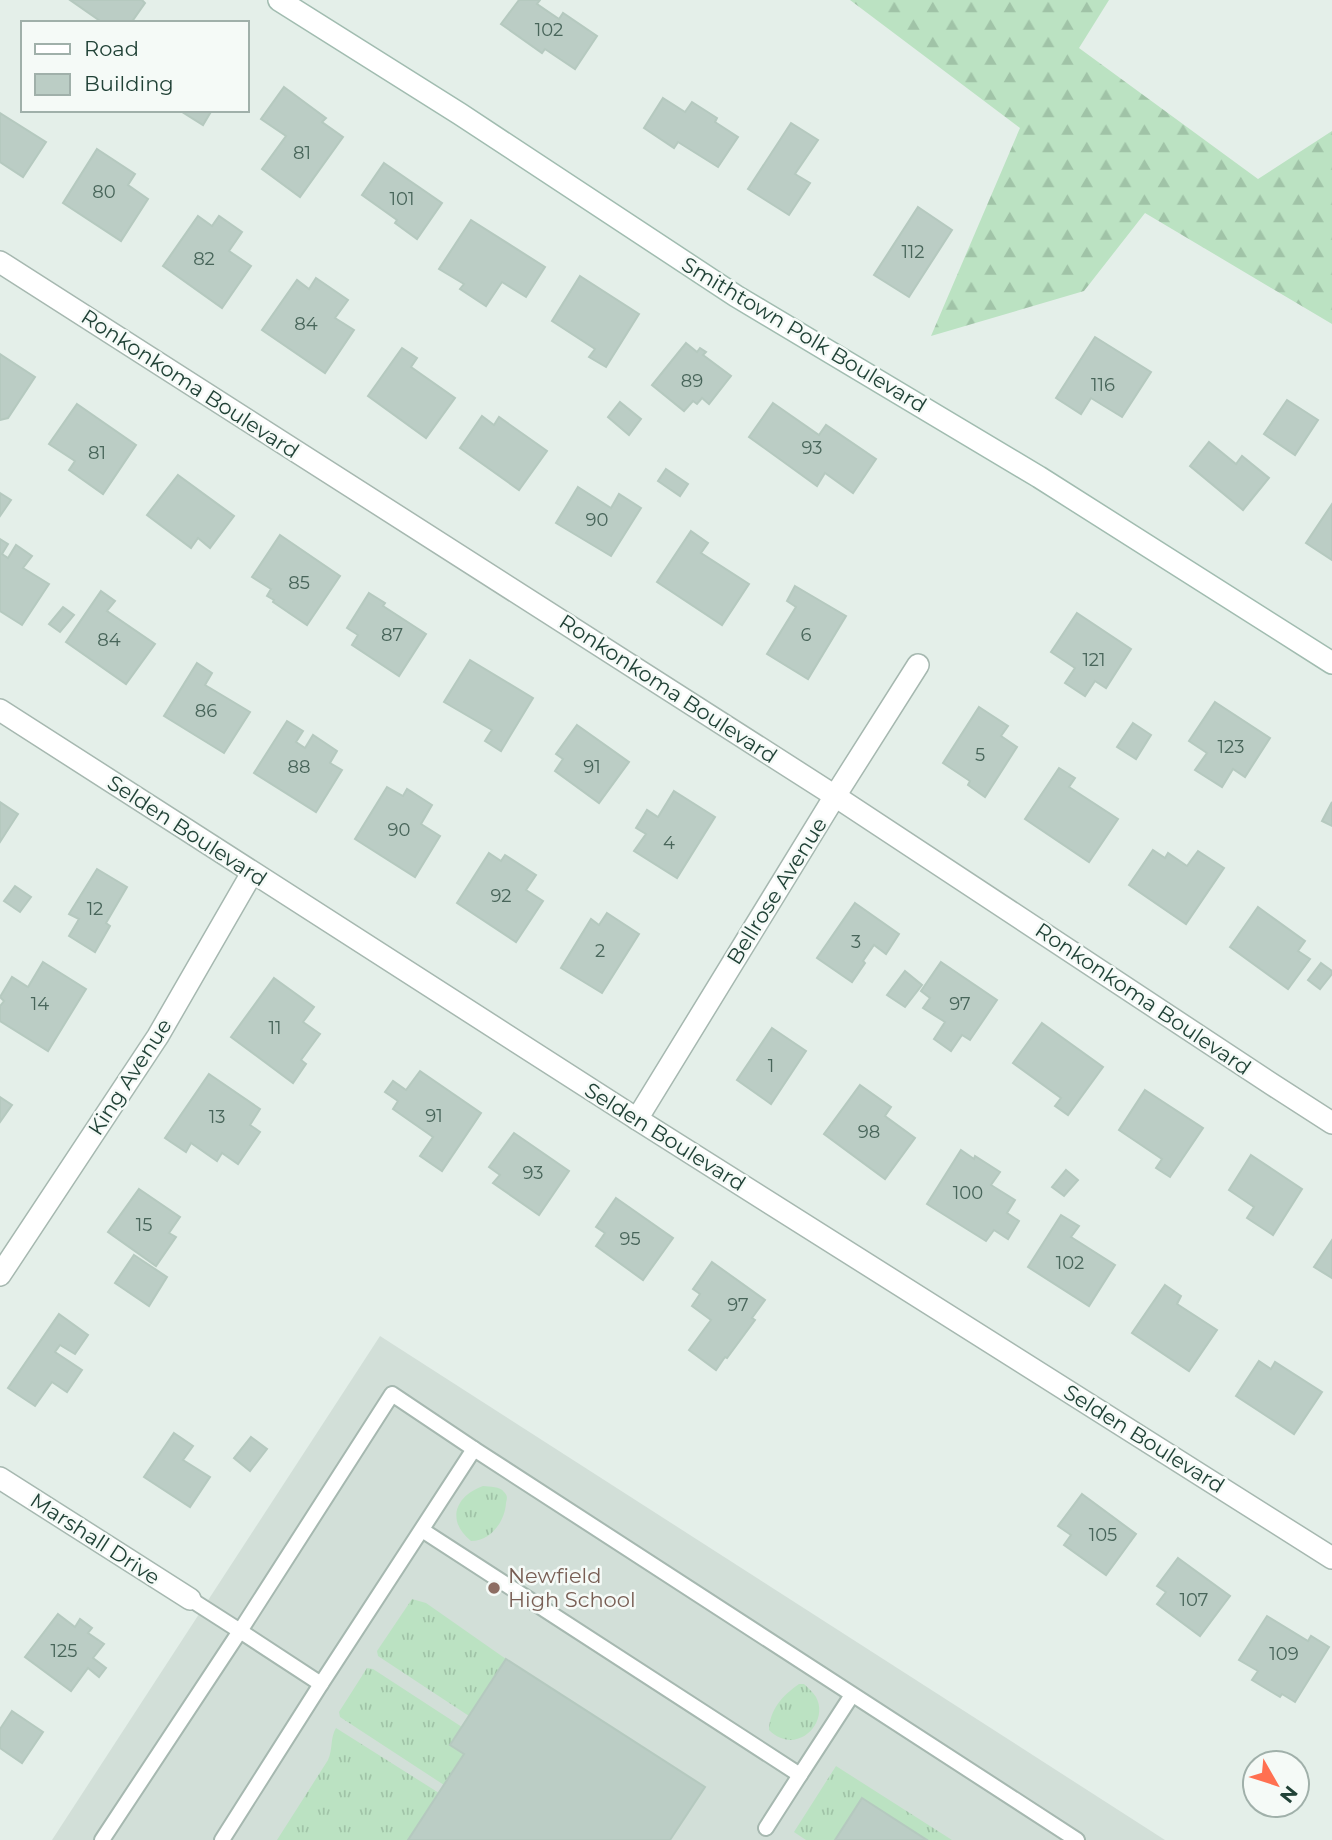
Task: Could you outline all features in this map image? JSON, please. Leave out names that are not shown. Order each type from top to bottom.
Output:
[{"type":"street","name":"Smithtown Polk Boulevard","points":[[279,0],[460,114],[736,296],[1039,477],[1332,663]]},
{"type":"street","name":"Ronkonkoma Boulevard","points":[[0,262],[835,796],[1332,1123]]},
{"type":"street","name":"Bellrose Avenue","points":[[637,1119],[919,664]]},
{"type":"street","name":"Selden Boulevard","points":[[0,710],[637,1119],[1332,1558]]},
{"type":"street","name":"King Avenue","points":[[0,1275],[158,1036],[252,873]]},
{"type":"street","name":"Marshall Drive","points":[[0,1478],[190,1599]]},
{"type":"lane","points":[[102,1840],[392,1394],[1077,1840]]},
{"type":"lane","points":[[222,1840],[474,1449]]},
{"type":"lane","points":[[422,1530],[800,1775]]},
{"type":"lane","points":[[190,1599],[321,1684]]},
{"type":"lane","points":[[766,1828],[852,1695]]},
{"type":"shaded area","name":"Newfield High School","points":[[380,1336],[1165,1840],[52,1840]]},
{"type":"green space","points":[[850,0],[1109,0],[1079,48],[1258,179],[1332,131],[1332,324],[1145,213],[1084,291],[931,336],[1020,128]]},
{"type":"green space","points":[[483,1486],[502,1490],[507,1497],[505,1510],[500,1523],[491,1534],[471,1541],[458,1525],[457,1510],[466,1496]]},
{"type":"green space","points":[[412,1599],[426,1603],[506,1659],[469,1716],[378,1656],[377,1651]]},
{"type":"green space","points":[[367,1668],[373,1669],[462,1727],[450,1745],[464,1754],[444,1785],[340,1717],[339,1712]]},
{"type":"green space","points":[[799,1684],[804,1684],[816,1697],[818,1717],[808,1733],[790,1740],[769,1730],[770,1722],[774,1709],[782,1698]]},
{"type":"green space","points":[[336,1728],[439,1793],[408,1840],[277,1840],[328,1760]]},
{"type":"green space","points":[[836,1766],[952,1840],[927,1840],[862,1798],[835,1840],[806,1840],[794,1832]]},
{"type":"building","points":[[70,0],[142,0],[145,3],[132,21],[100,21]]},
{"type":"building","points":[[519,0],[540,0],[537,4],[559,19],[563,13],[597,36],[575,69],[545,49],[542,53],[501,24]]},
{"type":"building","points":[[284,87],[326,118],[322,122],[343,137],[300,197],[262,169],[286,136],[261,119]]},
{"type":"building","points":[[663,98],[685,112],[692,102],[717,118],[715,122],[738,137],[718,167],[678,142],[674,148],[644,128]]},
{"type":"building","points":[[182,112],[211,112],[203,125]]},
{"type":"building","points":[[0,113],[46,142],[23,177],[0,162]]},
{"type":"building","points":[[791,123],[818,140],[795,174],[810,183],[789,215],[748,189]]},
{"type":"building","points":[[97,149],[135,174],[128,185],[148,199],[121,241],[63,203]]},
{"type":"building","points":[[384,163],[442,203],[417,239],[395,223],[397,220],[362,195]]},
{"type":"building","points":[[918,207],[952,230],[909,297],[874,275]]},
{"type":"building","points":[[198,216],[212,226],[219,216],[242,232],[229,251],[251,266],[222,308],[163,266]]},
{"type":"building","points":[[471,220],[545,267],[526,297],[502,282],[486,306],[460,289],[464,284],[439,269]]},
{"type":"building","points":[[580,276],[639,314],[606,367],[589,357],[595,349],[552,321]]},
{"type":"building","points":[[316,278],[348,300],[335,318],[354,330],[325,373],[262,330],[297,280],[309,289]]},
{"type":"building","points":[[1095,337],[1151,372],[1122,417],[1091,398],[1081,414],[1056,398]]},
{"type":"building","points":[[686,343],[697,352],[700,348],[706,352],[703,355],[731,376],[709,404],[702,398],[697,404],[693,401],[684,411],[652,385]]},
{"type":"building","points":[[402,348],[417,358],[411,367],[455,398],[426,438],[368,396]]},
{"type":"building","points":[[0,354],[35,377],[8,418],[0,420]]},
{"type":"building","points":[[1287,400],[1318,420],[1295,455],[1264,434]]},
{"type":"building","points":[[620,402],[641,419],[629,435],[608,417]]},
{"type":"building","points":[[773,403],[819,435],[826,425],[876,459],[853,493],[825,473],[817,486],[749,437]]},
{"type":"building","points":[[77,404],[136,445],[103,494],[69,470],[75,461],[49,444]]},
{"type":"building","points":[[482,416],[494,425],[499,417],[547,451],[519,490],[460,448]]},
{"type":"building","points":[[1209,442],[1236,464],[1242,456],[1269,478],[1243,510],[1190,466]]},
{"type":"building","points":[[666,469],[688,484],[680,496],[658,481]]},
{"type":"building","points":[[178,475],[234,516],[210,548],[198,538],[191,548],[147,515]]},
{"type":"building","points":[[578,487],[611,508],[619,494],[641,508],[611,556],[556,523]]},
{"type":"building","points":[[0,493],[11,500],[0,516]]},
{"type":"building","points":[[1332,504],[1332,560],[1306,543]]},
{"type":"building","points":[[691,531],[708,543],[701,553],[749,584],[722,625],[657,582]]},
{"type":"building","points":[[280,535],[340,576],[307,625],[273,602],[274,600],[267,596],[271,589],[252,577]]},
{"type":"building","points":[[0,539],[8,544],[2,554],[8,558],[16,545],[32,556],[23,568],[49,584],[22,625],[0,611]]},
{"type":"building","points":[[795,586],[846,616],[808,679],[767,654],[796,607],[787,601]]},
{"type":"building","points":[[101,591],[115,601],[107,611],[155,644],[126,684],[66,642]]},
{"type":"building","points":[[369,593],[385,603],[383,606],[426,634],[399,676],[352,645],[358,635],[347,628]]},
{"type":"building","points":[[63,607],[74,615],[60,632],[49,624]]},
{"type":"building","points":[[1077,613],[1131,649],[1106,688],[1095,681],[1085,696],[1065,683],[1075,668],[1051,652]]},
{"type":"building","points":[[470,660],[533,698],[501,751],[485,741],[492,730],[444,702]]},
{"type":"building","points":[[197,663],[212,673],[205,685],[250,712],[224,753],[164,716]]},
{"type":"building","points":[[1215,702],[1270,738],[1245,777],[1233,769],[1222,787],[1195,770],[1207,753],[1189,741]]},
{"type":"building","points":[[979,707],[1008,726],[1001,736],[1017,747],[985,797],[968,785],[970,781],[943,763]]},
{"type":"building","points":[[287,721],[303,731],[296,742],[305,748],[313,735],[337,751],[330,763],[342,770],[316,812],[254,773]]},
{"type":"building","points":[[1133,723],[1151,735],[1136,759],[1117,747]]},
{"type":"building","points":[[577,725],[629,762],[599,803],[555,771],[563,759],[556,754]]},
{"type":"building","points":[[1059,768],[1075,778],[1069,787],[1118,819],[1089,862],[1025,819]]},
{"type":"building","points":[[387,787],[403,796],[407,789],[432,805],[421,824],[440,836],[415,877],[355,839]]},
{"type":"building","points":[[674,791],[715,817],[677,878],[634,851],[646,834],[636,828],[647,810],[658,817]]},
{"type":"building","points":[[0,802],[18,814],[0,842]]},
{"type":"building","points":[[1332,802],[1332,826],[1322,821]]},
{"type":"building","points":[[1153,850],[1165,858],[1168,853],[1187,866],[1198,851],[1224,868],[1186,924],[1129,885]]},
{"type":"building","points":[[489,853],[501,861],[505,855],[536,875],[526,890],[543,901],[516,942],[457,903]]},
{"type":"building","points":[[97,869],[127,887],[106,923],[110,926],[95,952],[69,936],[79,919],[69,914]]},
{"type":"building","points":[[15,886],[31,897],[20,912],[4,901]]},
{"type":"building","points":[[855,903],[899,934],[886,954],[874,945],[852,982],[817,958]]},
{"type":"building","points":[[1258,907],[1305,941],[1298,951],[1310,959],[1288,989],[1230,947]]},
{"type":"building","points":[[607,913],[639,934],[602,993],[561,968],[591,919],[599,925]]},
{"type":"building","points":[[43,962],[86,989],[48,1051],[0,1021],[0,1006],[4,1001],[0,997],[12,977],[28,987]]},
{"type":"building","points":[[941,962],[997,1000],[970,1040],[962,1035],[951,1051],[934,1039],[945,1022],[923,1008],[930,998],[921,991]]},
{"type":"building","points":[[1321,963],[1332,971],[1332,974],[1320,989],[1308,980]]},
{"type":"building","points":[[905,971],[922,985],[905,1007],[887,995]]},
{"type":"building","points":[[274,978],[314,1007],[303,1022],[320,1034],[301,1060],[306,1064],[293,1083],[231,1037]]},
{"type":"building","points":[[1042,1023],[1103,1067],[1068,1115],[1055,1106],[1061,1098],[1013,1063]]},
{"type":"building","points":[[772,1028],[806,1051],[771,1104],[737,1080]]},
{"type":"building","points":[[420,1071],[481,1113],[442,1171],[420,1156],[433,1137],[393,1109],[398,1101],[385,1092],[393,1081],[406,1090]]},
{"type":"building","points":[[209,1074],[260,1109],[250,1125],[260,1132],[238,1164],[222,1153],[217,1161],[191,1143],[186,1152],[165,1138]]},
{"type":"building","points":[[860,1085],[891,1107],[885,1116],[915,1138],[885,1179],[824,1134]]},
{"type":"building","points":[[1145,1090],[1203,1128],[1170,1177],[1156,1168],[1162,1159],[1119,1130]]},
{"type":"building","points":[[0,1097],[12,1105],[0,1122]]},
{"type":"building","points":[[514,1133],[569,1171],[539,1215],[493,1183],[500,1175],[489,1167]]},
{"type":"building","points":[[961,1150],[1000,1172],[991,1185],[1015,1200],[1007,1213],[1019,1221],[1008,1239],[994,1230],[986,1241],[927,1204]]},
{"type":"building","points":[[1251,1155],[1302,1189],[1273,1235],[1247,1218],[1254,1207],[1229,1190]]},
{"type":"building","points":[[1066,1170],[1078,1180],[1064,1196],[1052,1187]]},
{"type":"building","points":[[139,1189],[180,1217],[169,1233],[176,1237],[156,1266],[108,1232]]},
{"type":"building","points":[[616,1198],[673,1238],[643,1280],[596,1246],[605,1233],[596,1227]]},
{"type":"building","points":[[1061,1215],[1079,1226],[1071,1237],[1115,1265],[1089,1306],[1028,1267]]},
{"type":"building","points":[[1332,1240],[1332,1278],[1314,1267]]},
{"type":"building","points":[[134,1255],[167,1277],[149,1306],[115,1283]]},
{"type":"building","points":[[712,1262],[765,1300],[752,1318],[755,1320],[716,1370],[689,1350],[711,1320],[692,1306],[700,1294],[693,1289]]},
{"type":"building","points":[[1165,1285],[1181,1296],[1177,1304],[1217,1330],[1189,1371],[1132,1333]]},
{"type":"building","points":[[59,1314],[88,1335],[75,1354],[60,1345],[55,1352],[82,1370],[67,1392],[52,1382],[35,1406],[8,1388]]},
{"type":"building","points":[[1259,1361],[1271,1369],[1275,1362],[1322,1392],[1294,1434],[1236,1396]]},
{"type":"building","points":[[174,1433],[193,1446],[183,1460],[210,1477],[190,1507],[144,1477]]},
{"type":"building","points":[[251,1437],[267,1449],[250,1471],[234,1458]]},
{"type":"building","points":[[1082,1494],[1136,1534],[1106,1575],[1064,1545],[1071,1535],[1058,1526]]},
{"type":"building","points":[[1178,1558],[1230,1596],[1200,1636],[1157,1604],[1166,1592],[1157,1586]]},
{"type":"building","points":[[58,1614],[75,1627],[80,1619],[92,1628],[88,1633],[104,1644],[93,1658],[106,1668],[99,1677],[88,1668],[71,1691],[25,1657]]},
{"type":"building","points":[[1267,1616],[1308,1641],[1311,1636],[1329,1647],[1295,1702],[1282,1694],[1280,1697],[1252,1680],[1258,1671],[1239,1660]]},
{"type":"building","points":[[506,1659],[705,1787],[670,1840],[408,1840],[464,1754],[450,1745]]},
{"type":"building","points":[[12,1711],[43,1732],[22,1763],[0,1748],[0,1729]]},
{"type":"building","points":[[862,1798],[927,1840],[835,1840]]},
{"type":"place","name":"Newfield High School","points":[[494,1588]]}]
